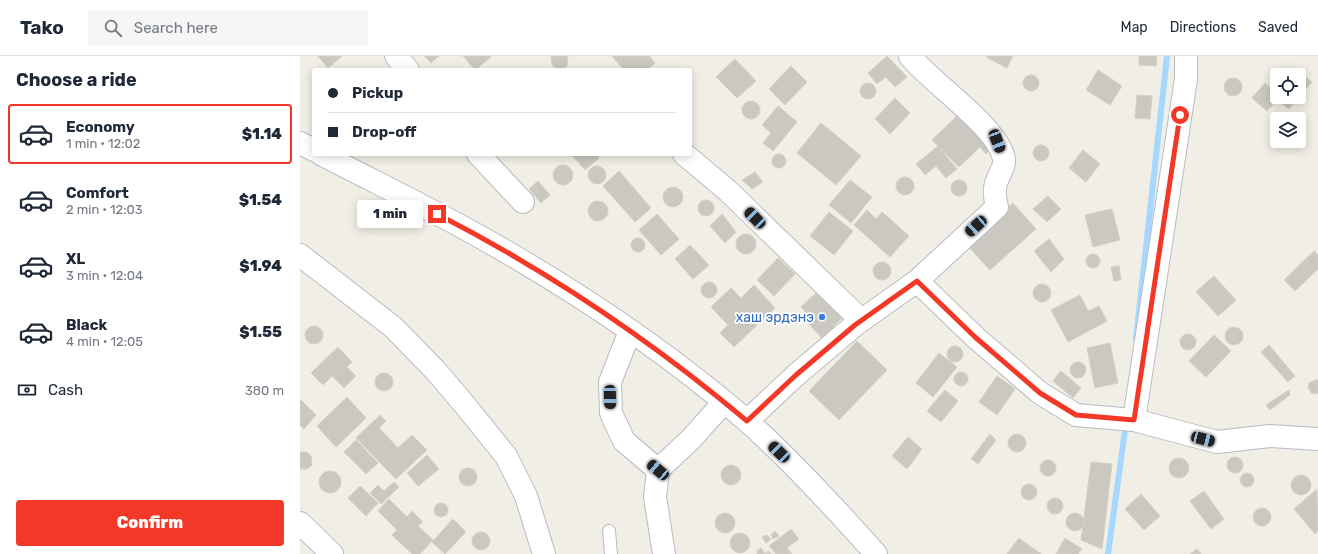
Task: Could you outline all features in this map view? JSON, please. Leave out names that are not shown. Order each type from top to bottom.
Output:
[{"type":"street","points":[[396,56],[406,68]]},
{"type":"street","points":[[747,421],[796,375],[861,320],[917,281],[997,207],[994,189],[1005,160],[997,141],[964,106],[918,66],[910,56]]},
{"type":"street","points":[[1134,420],[1186,79],[1186,56]]},
{"type":"street","points":[[300,143],[312,149]]},
{"type":"street","points":[[325,156],[472,232],[537,270],[630,331],[747,421],[811,483],[876,554]]},
{"type":"street","points":[[480,156],[523,202]]},
{"type":"street","points":[[686,156],[727,190],[861,320]]},
{"type":"street","points":[[300,255],[393,327],[435,370],[469,410],[506,456],[526,496],[544,554]]},
{"type":"street","points":[[917,281],[975,337],[1040,393],[1076,415],[1134,420],[1217,442],[1270,436],[1318,439]]},
{"type":"street","points":[[630,331],[610,382],[611,413],[624,441],[658,470]]},
{"type":"street","points":[[664,554],[655,497],[658,470],[692,438],[724,402]]},
{"type":"street","points":[[300,523],[332,554]]},
{"type":"lane","points":[[609,531],[611,554]]},
{"type":"building","points":[[318,56],[342,56],[328,68]]},
{"type":"building","points":[[424,56],[439,56],[431,63]]},
{"type":"building","points":[[463,56],[491,57],[477,68],[473,68]]},
{"type":"building","points":[[551,56],[568,56],[567,66],[564,68],[556,68],[552,65]]},
{"type":"building","points":[[612,56],[649,56],[655,63],[649,68],[622,68]]},
{"type":"building","points":[[887,56],[907,77],[895,87],[886,77],[877,84],[868,73]]},
{"type":"building","points":[[1013,56],[1007,68],[986,57]]},
{"type":"building","points":[[1139,56],[1157,56],[1156,66],[1139,65]]},
{"type":"building","points":[[735,59],[756,81],[737,98],[716,77]]},
{"type":"building","points":[[791,66],[807,82],[785,105],[769,89]]},
{"type":"building","points":[[1098,70],[1122,86],[1110,105],[1086,90]]},
{"type":"building","points":[[1031,75],[1038,80],[1039,83],[1034,90],[1031,91],[1024,86],[1023,83],[1028,76]]},
{"type":"building","points":[[1233,78],[1239,81],[1242,87],[1239,93],[1233,96],[1227,93],[1224,87],[1227,81]]},
{"type":"building","points":[[1306,78],[1312,82],[1306,89]]},
{"type":"building","points":[[865,83],[871,83],[876,88],[874,97],[871,99],[865,99],[860,94],[860,88]]},
{"type":"building","points":[[1265,83],[1270,88],[1270,104],[1274,104],[1267,111],[1252,98]]},
{"type":"building","points":[[1137,95],[1152,96],[1150,119],[1135,118]]},
{"type":"building","points":[[895,98],[910,113],[890,134],[875,119]]},
{"type":"building","points":[[751,101],[757,104],[760,110],[757,116],[751,119],[745,116],[742,110],[745,104]]},
{"type":"building","points":[[1283,104],[1293,104],[1289,109]]},
{"type":"building","points":[[778,106],[797,122],[773,151],[763,143],[771,133],[762,125]]},
{"type":"building","points":[[960,113],[993,147],[986,154],[980,147],[959,167],[932,140]]},
{"type":"building","points":[[821,123],[861,156],[836,185],[797,153]]},
{"type":"building","points":[[1041,145],[1048,150],[1049,153],[1044,160],[1041,161],[1034,156],[1033,153],[1038,146]]},
{"type":"building","points":[[938,146],[957,169],[946,178],[936,166],[925,175],[916,164]]},
{"type":"building","points":[[1083,150],[1100,164],[1086,182],[1069,168]]},
{"type":"building","points":[[776,154],[782,154],[786,158],[786,164],[782,168],[776,168],[772,164],[772,158]]},
{"type":"building","points":[[573,156],[598,156],[599,158],[585,170]]},
{"type":"building","points":[[563,165],[570,168],[573,175],[570,182],[563,185],[556,182],[553,175],[556,168]]},
{"type":"building","points":[[597,166],[603,169],[606,175],[603,181],[597,184],[591,181],[588,175],[591,169]]},
{"type":"building","points":[[619,171],[651,208],[635,222],[603,186]]},
{"type":"building","points":[[755,172],[763,182],[752,189],[742,180]]},
{"type":"building","points":[[905,177],[911,180],[914,186],[911,192],[905,195],[899,192],[896,186],[899,180]]},
{"type":"building","points":[[850,180],[872,197],[851,223],[829,205]]},
{"type":"building","points":[[959,180],[966,185],[967,188],[962,195],[959,196],[952,191],[951,188],[956,181]]},
{"type":"building","points":[[538,181],[550,195],[541,203],[529,189]]},
{"type":"building","points":[[673,187],[680,190],[683,197],[680,204],[673,207],[666,204],[663,197],[666,190]]},
{"type":"building","points":[[1048,196],[1061,209],[1047,222],[1033,209]]},
{"type":"building","points":[[706,200],[713,205],[714,208],[709,215],[706,216],[699,211],[698,208],[703,201]]},
{"type":"building","points":[[598,201],[605,204],[608,211],[605,218],[598,221],[591,218],[588,211],[591,204]]},
{"type":"building","points":[[1013,203],[1036,229],[990,270],[967,245]]},
{"type":"building","points":[[1112,209],[1120,240],[1093,247],[1085,215]]},
{"type":"building","points":[[867,210],[876,219],[882,212],[909,236],[890,257],[854,225]]},
{"type":"building","points":[[829,212],[853,231],[834,255],[810,236]]},
{"type":"building","points":[[657,214],[679,239],[661,255],[639,230]]},
{"type":"building","points":[[722,214],[736,232],[725,243],[710,226]]},
{"type":"building","points":[[746,234],[753,237],[756,244],[753,251],[746,254],[739,251],[736,244],[739,237]]},
{"type":"building","points":[[635,238],[641,238],[645,242],[645,248],[641,252],[635,252],[631,248],[631,242]]},
{"type":"building","points":[[1049,239],[1064,259],[1051,272],[1034,251]]},
{"type":"building","points":[[690,245],[709,265],[693,279],[675,259]]},
{"type":"building","points":[[1314,251],[1318,255],[1318,269],[1295,291],[1284,280]]},
{"type":"building","points":[[1093,254],[1098,256],[1100,261],[1098,266],[1093,268],[1088,266],[1086,261],[1088,256]]},
{"type":"building","points":[[778,258],[795,274],[774,296],[757,280]]},
{"type":"building","points":[[878,262],[886,262],[891,267],[889,278],[886,280],[878,280],[873,275],[873,267]]},
{"type":"building","points":[[1119,266],[1121,280],[1114,281],[1111,267]]},
{"type":"building","points":[[1214,276],[1236,300],[1218,316],[1196,292]]},
{"type":"building","points":[[706,282],[712,282],[717,287],[715,296],[712,298],[706,298],[701,293],[701,287]]},
{"type":"building","points":[[1042,284],[1048,287],[1051,293],[1048,299],[1042,302],[1036,299],[1033,293],[1036,287]]},
{"type":"building","points":[[754,285],[775,308],[734,347],[720,333],[728,325],[711,307],[731,288],[741,298]]},
{"type":"building","points":[[816,293],[842,318],[822,338],[808,323],[809,316],[801,307]]},
{"type":"building","points":[[1080,295],[1088,311],[1099,306],[1107,321],[1068,342],[1051,310]]},
{"type":"building","points":[[314,326],[320,329],[323,335],[320,341],[314,344],[308,341],[305,335],[308,329]]},
{"type":"building","points":[[1234,327],[1240,330],[1243,336],[1240,342],[1234,345],[1228,342],[1225,336],[1228,330]]},
{"type":"building","points":[[1188,334],[1195,339],[1196,342],[1191,349],[1188,350],[1181,345],[1180,342],[1185,335]]},
{"type":"building","points":[[1214,335],[1231,351],[1206,377],[1189,361]]},
{"type":"building","points":[[857,341],[887,370],[839,420],[809,391]]},
{"type":"building","points":[[1110,343],[1118,383],[1095,388],[1087,348]]},
{"type":"building","points":[[1269,345],[1295,376],[1288,382],[1261,352]]},
{"type":"building","points":[[955,346],[962,351],[963,354],[958,361],[955,362],[948,357],[947,354],[952,347]]},
{"type":"building","points":[[338,347],[352,362],[347,367],[356,376],[344,388],[332,376],[323,385],[311,373]]},
{"type":"building","points":[[939,353],[957,367],[933,397],[916,383]]},
{"type":"building","points":[[1078,362],[1084,364],[1086,370],[1084,376],[1078,378],[1072,376],[1070,370],[1072,364]]},
{"type":"building","points":[[1061,371],[1081,388],[1073,398],[1053,381]]},
{"type":"building","points":[[961,372],[966,374],[968,379],[966,384],[961,386],[956,384],[954,379],[956,374]]},
{"type":"building","points":[[384,373],[390,376],[393,382],[390,388],[384,391],[378,388],[375,382],[378,376]]},
{"type":"building","points":[[997,376],[1015,389],[997,415],[979,402]]},
{"type":"building","points":[[1318,380],[1318,393],[1316,394],[1311,393],[1308,387],[1309,383]]},
{"type":"building","points":[[945,390],[958,401],[941,422],[927,411]]},
{"type":"building","points":[[1289,390],[1290,395],[1270,410],[1266,405]]},
{"type":"building","points":[[347,397],[366,418],[336,447],[317,426]]},
{"type":"building","points":[[300,399],[316,415],[304,429],[300,425]]},
{"type":"building","points":[[380,415],[386,421],[379,428],[398,448],[412,435],[427,450],[396,479],[356,438]]},
{"type":"building","points":[[990,434],[996,440],[978,464],[971,459]]},
{"type":"building","points":[[1013,434],[1021,434],[1026,439],[1024,450],[1021,452],[1013,452],[1008,447],[1008,439]]},
{"type":"building","points":[[908,437],[922,449],[907,469],[892,456]]},
{"type":"building","points":[[356,440],[378,463],[366,474],[344,452]]},
{"type":"building","points":[[300,452],[307,452],[311,456],[312,465],[307,469],[300,469]]},
{"type":"building","points":[[427,455],[439,469],[418,486],[407,473]]},
{"type":"building","points":[[1235,457],[1242,462],[1243,465],[1238,472],[1235,473],[1228,468],[1227,465],[1232,458]]},
{"type":"building","points":[[1179,458],[1186,461],[1189,468],[1186,475],[1179,478],[1172,475],[1169,468],[1172,461]]},
{"type":"building","points":[[1048,460],[1054,462],[1056,468],[1054,474],[1048,476],[1042,474],[1040,468],[1042,462]]},
{"type":"building","points":[[1091,462],[1112,464],[1102,549],[1081,540]]},
{"type":"building","points":[[731,465],[738,468],[741,475],[738,482],[731,485],[724,482],[721,475],[724,468]]},
{"type":"building","points":[[468,468],[474,471],[477,477],[474,483],[468,486],[462,483],[459,477],[462,471]]},
{"type":"building","points":[[330,471],[338,474],[341,482],[338,490],[330,493],[322,490],[319,482],[322,474]]},
{"type":"building","points":[[1247,473],[1252,475],[1254,480],[1252,485],[1247,487],[1242,485],[1240,480],[1242,475]]},
{"type":"building","points":[[1301,475],[1308,478],[1311,485],[1308,492],[1301,495],[1294,492],[1291,485],[1294,478]]},
{"type":"building","points":[[394,482],[399,487],[381,504],[370,493],[378,485],[384,491]]},
{"type":"building","points":[[1026,484],[1032,484],[1037,489],[1035,498],[1032,500],[1026,500],[1021,495],[1021,489]]},
{"type":"building","points":[[360,486],[378,503],[366,516],[348,498]]},
{"type":"building","points":[[1317,489],[1318,531],[1315,534],[1294,509]]},
{"type":"building","points":[[1204,491],[1224,519],[1211,529],[1190,501]]},
{"type":"building","points":[[1141,494],[1160,516],[1144,530],[1125,509]]},
{"type":"building","points":[[1055,498],[1062,503],[1063,506],[1058,513],[1055,514],[1048,509],[1047,506],[1052,499]]},
{"type":"building","points":[[389,499],[407,517],[412,511],[423,522],[418,526],[433,540],[420,554],[412,554],[392,535],[397,530],[378,511]]},
{"type":"building","points":[[438,503],[444,503],[448,507],[448,513],[444,517],[438,517],[434,513],[434,507]]},
{"type":"building","points":[[1258,508],[1266,508],[1271,513],[1269,524],[1266,526],[1258,526],[1253,521],[1253,513]]},
{"type":"building","points":[[725,513],[732,516],[735,523],[732,530],[725,533],[718,530],[715,523],[718,516]]},
{"type":"building","points":[[1075,513],[1081,516],[1084,522],[1081,528],[1075,531],[1069,528],[1066,522],[1069,516]]},
{"type":"building","points":[[453,519],[466,532],[445,554],[432,542]]},
{"type":"building","points":[[791,529],[799,539],[787,548],[792,554],[776,554],[769,546]]},
{"type":"building","points":[[775,531],[779,536],[773,539],[771,535]]},
{"type":"building","points":[[481,532],[487,535],[490,541],[487,547],[481,550],[475,547],[472,541],[475,535]]},
{"type":"building","points":[[740,533],[747,536],[750,543],[747,550],[740,553],[733,550],[730,543],[733,536]]},
{"type":"building","points":[[767,535],[771,539],[766,543],[762,537]]},
{"type":"building","points":[[1019,538],[1041,554],[1007,554]]},
{"type":"building","points":[[1065,538],[1082,549],[1078,554],[1056,554]]},
{"type":"building","points":[[761,548],[765,554],[758,554],[756,552]]},
{"type":"building","points":[[1197,549],[1201,554],[1190,554]]},
{"type":"waterway","points":[[1136,339],[1167,56]]},
{"type":"waterway","points":[[1108,554],[1126,423]]},
{"type":"place","name":"хаш эрдэнэ","points":[[822,317]]},
{"type":"route","points":[[437,214],[465,228],[537,270],[630,331],[682,369],[747,421],[796,375],[855,325],[917,281],[975,337],[1040,393],[1076,415],[1134,420],[1158,252],[1180,115]]}]
